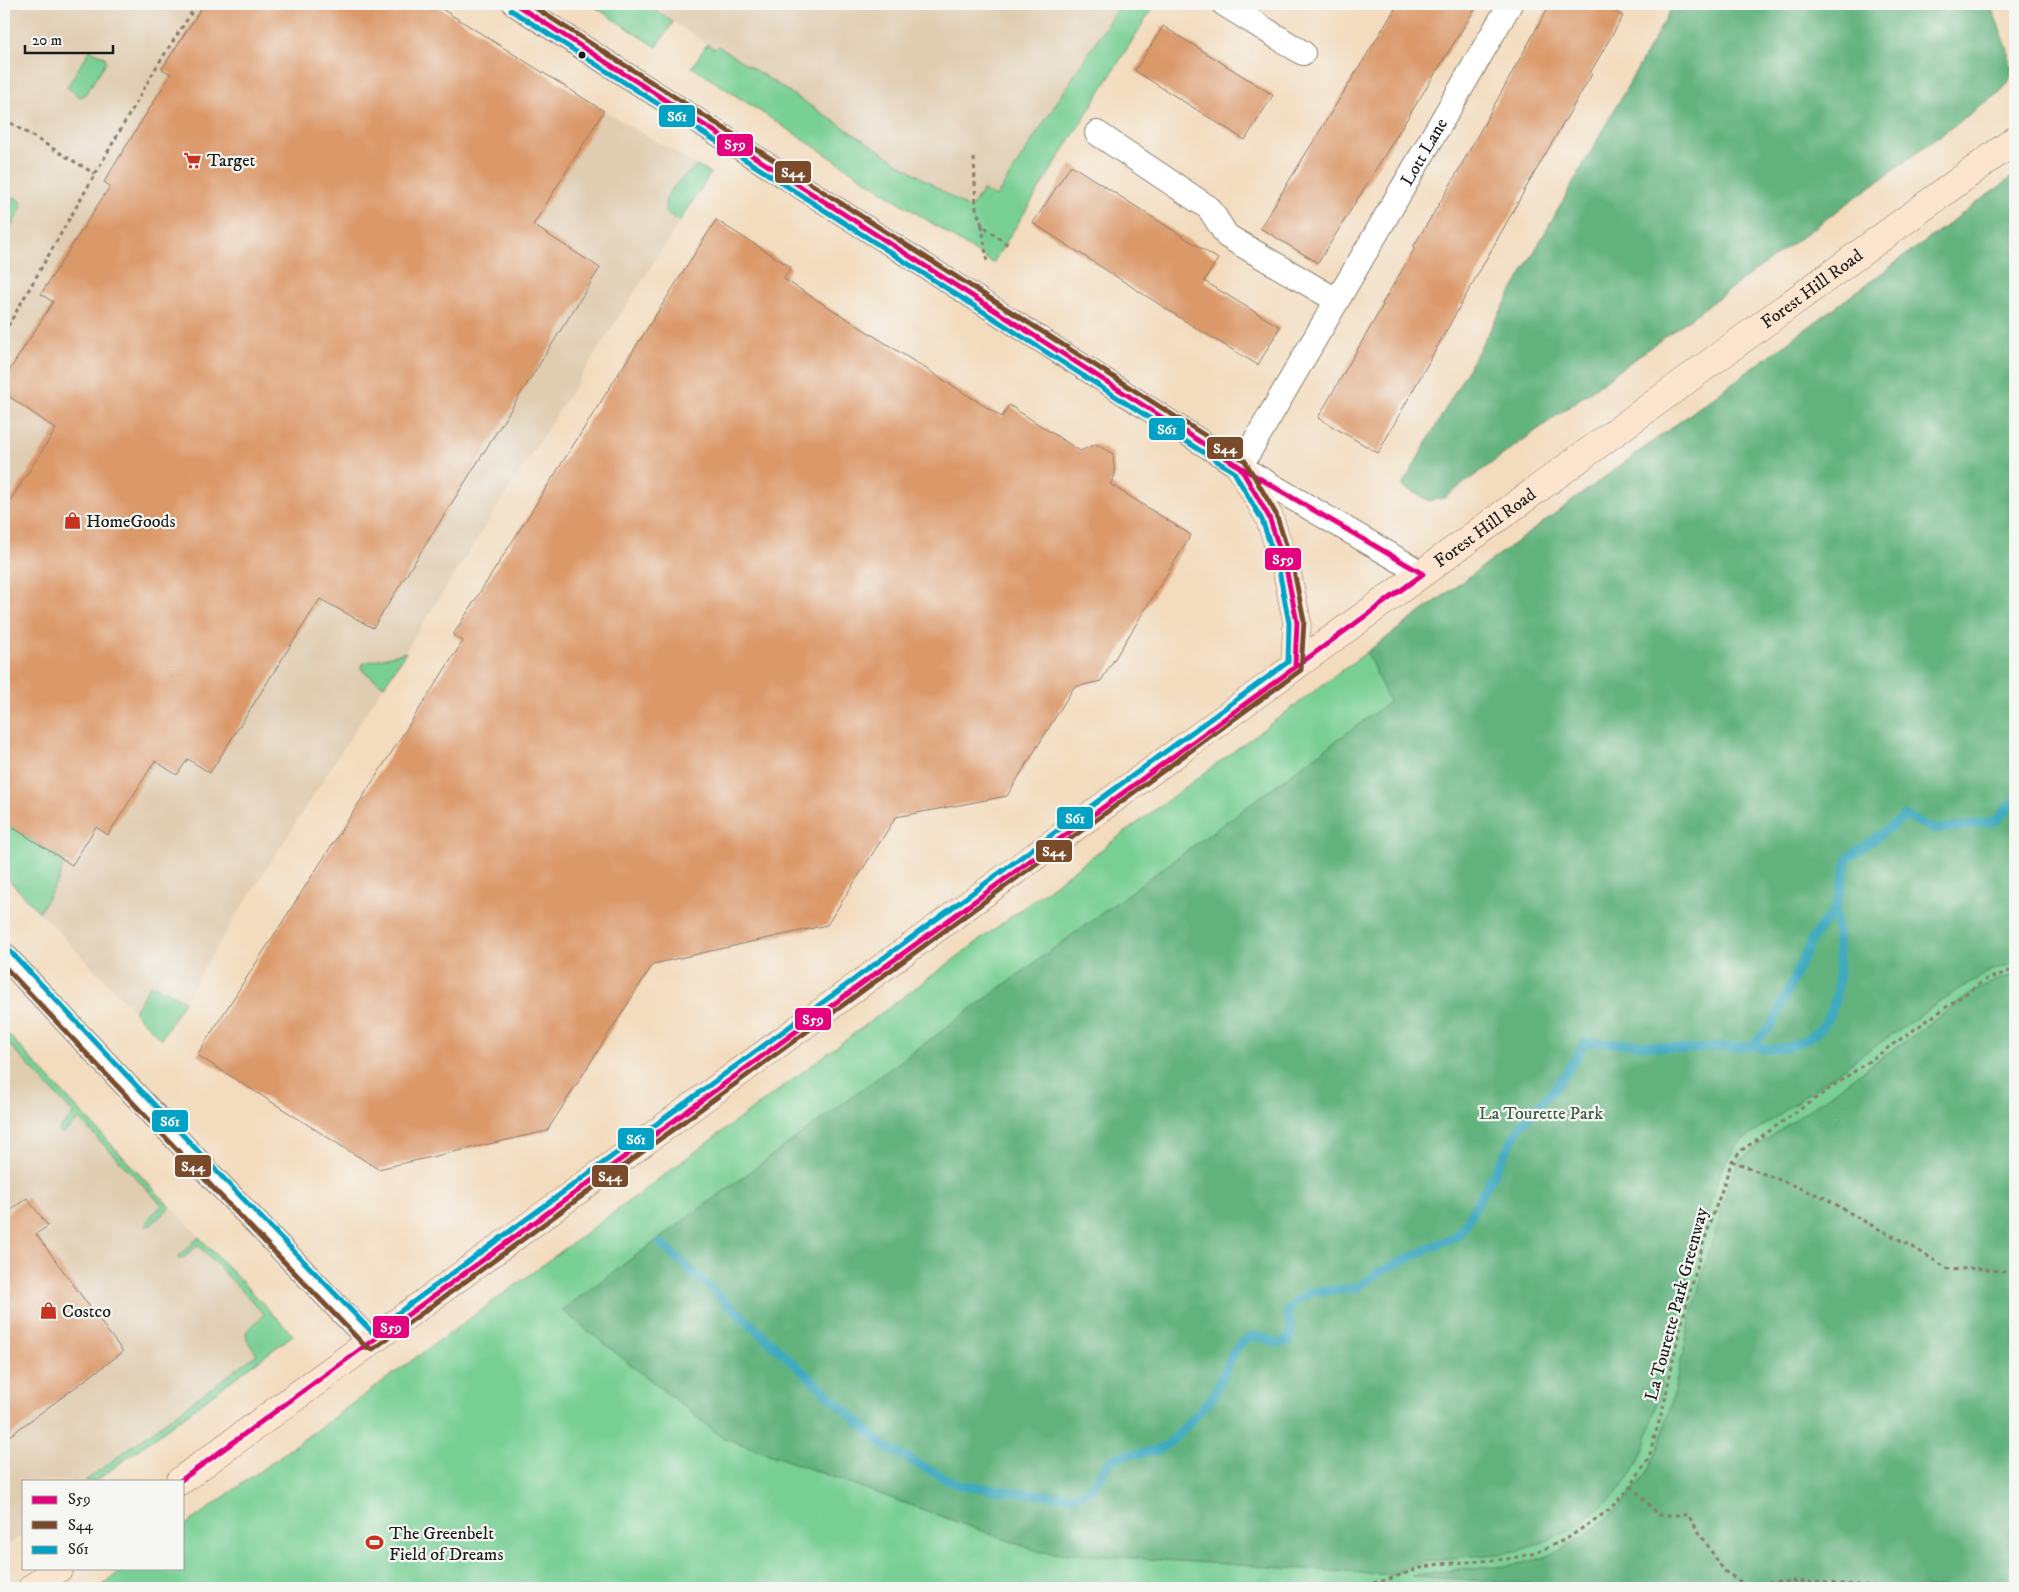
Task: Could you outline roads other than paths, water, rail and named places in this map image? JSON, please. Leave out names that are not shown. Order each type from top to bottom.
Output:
[{"type":"street","points":[[515,4],[1240,467],[1423,574]]},
{"type":"street","points":[[1224,4],[1303,53]]},
{"type":"street","name":"Lott Lane","points":[[1240,467],[1510,4]]},
{"type":"street","points":[[1097,134],[1209,208],[1227,236],[1336,300]]},
{"type":"street","name":"Forest Hill Road","points":[[181,1480],[2015,140]]},
{"type":"street","points":[[1240,467],[1269,517],[1286,568],[1298,622],[1295,666]]},
{"type":"street","points":[[4,955],[220,1185],[371,1342]]},
{"type":"street","points":[[32,1588],[56,1570]]},
{"type":"waterway","points":[[661,1243],[886,1447],[958,1485],[1043,1495],[1075,1496],[1085,1493],[1093,1486],[1112,1459],[1156,1451],[1170,1443],[1213,1397],[1233,1354],[1241,1343],[1252,1336],[1263,1337],[1275,1343],[1289,1341],[1291,1326],[1287,1313],[1296,1301],[1311,1292],[1357,1288],[1381,1271],[1460,1234],[1520,1127],[1558,1085],[1586,1042],[1634,1044],[1681,1049],[1751,1046],[1772,1025],[1813,937],[1836,908],[1848,858],[1906,816],[1935,830],[1996,821],[2015,799]]},
{"type":"waterway","points":[[1751,1046],[1768,1049],[1790,1046],[1814,1035],[1826,1021],[1834,1005],[1838,986],[1839,966],[1836,908]]},
{"type":"place","name":"Target","points":[[193,160]]},
{"type":"place","name":"HomeGoods","points":[[72,521]]},
{"type":"place","name":"Costco","points":[[48,1311]]},
{"type":"place","name":"The Greenbelt Field of Dreams","points":[[375,1543]]},
{"type":"park label","name":"La Tourette Park","points":[[1541,1113]]}]
